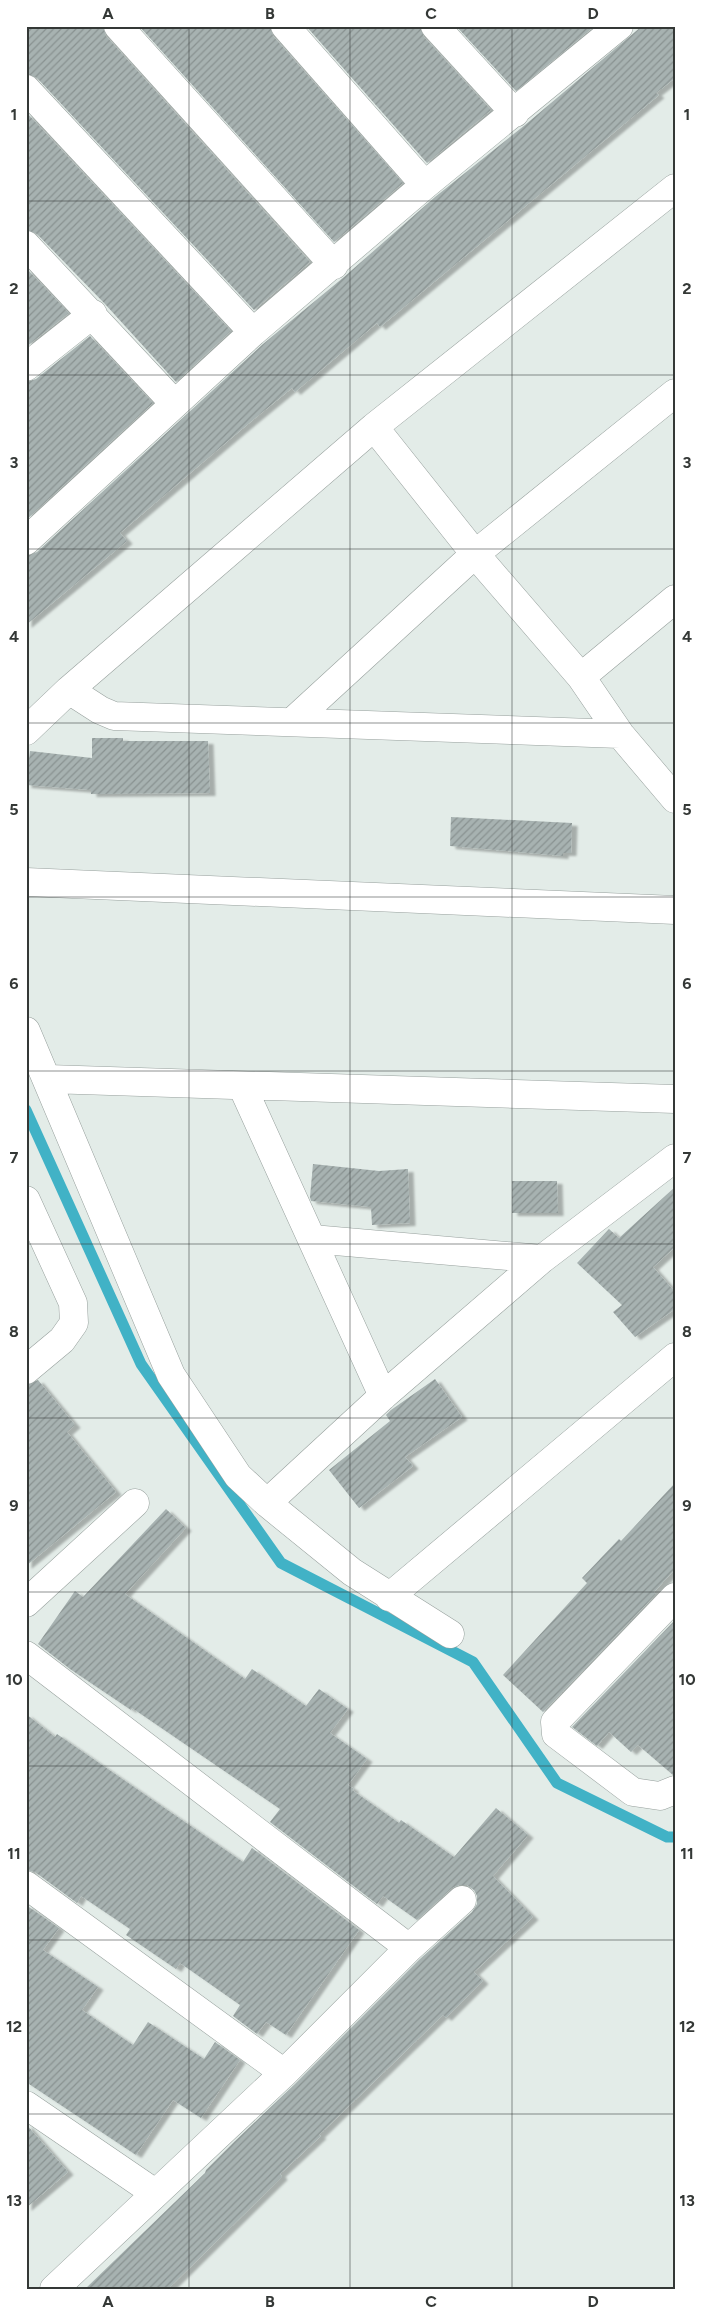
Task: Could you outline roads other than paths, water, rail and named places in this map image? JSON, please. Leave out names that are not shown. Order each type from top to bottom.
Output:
[{"type":"street","points":[[118,26],[334,265]]},
{"type":"street","points":[[285,26],[425,185]]},
{"type":"street","points":[[435,26],[515,113]]},
{"type":"street","points":[[26,540],[253,332],[334,265],[425,185],[515,113],[617,27]]},
{"type":"street","points":[[26,89],[253,332]]},
{"type":"street","points":[[26,731],[68,690],[374,427],[675,188]]},
{"type":"street","points":[[26,245],[93,314],[174,403]]},
{"type":"street","points":[[26,367],[93,314]]},
{"type":"street","points":[[293,721],[474,554],[675,393]]},
{"type":"street","points":[[374,427],[474,554],[581,677],[620,734],[672,789]]},
{"type":"street","points":[[581,677],[675,599]]},
{"type":"street","points":[[68,690],[100,710],[114,716],[620,734]]},
{"type":"street","points":[[26,882],[675,910]]},
{"type":"street","points":[[26,1031],[48,1079],[171,1375],[238,1476],[267,1503],[352,1572],[450,1634]]},
{"type":"street","points":[[48,1079],[675,1099]]},
{"type":"street","points":[[242,1086],[383,1396]]},
{"type":"street","points":[[267,1503],[383,1396],[542,1259],[675,1158]]},
{"type":"street","points":[[26,1200],[73,1303],[74,1323],[62,1340],[26,1370]]},
{"type":"street","points":[[312,1239],[542,1259]]},
{"type":"street","points":[[389,1597],[675,1357]]},
{"type":"street","points":[[26,1603],[135,1503]]},
{"type":"street","points":[[675,1597],[555,1722],[554,1728],[556,1734],[633,1792],[660,1796],[675,1790]]},
{"type":"street","points":[[26,1655],[409,1948]]},
{"type":"street","points":[[26,1884],[284,2073]]},
{"type":"street","points":[[54,2289],[284,2073],[409,1948],[462,1900]]},
{"type":"street","points":[[26,2105],[155,2193]]},
{"type":"waterway","points":[[26,1110],[141,1364],[281,1563],[473,1662],[557,1783],[667,1837],[675,1837]]}]
